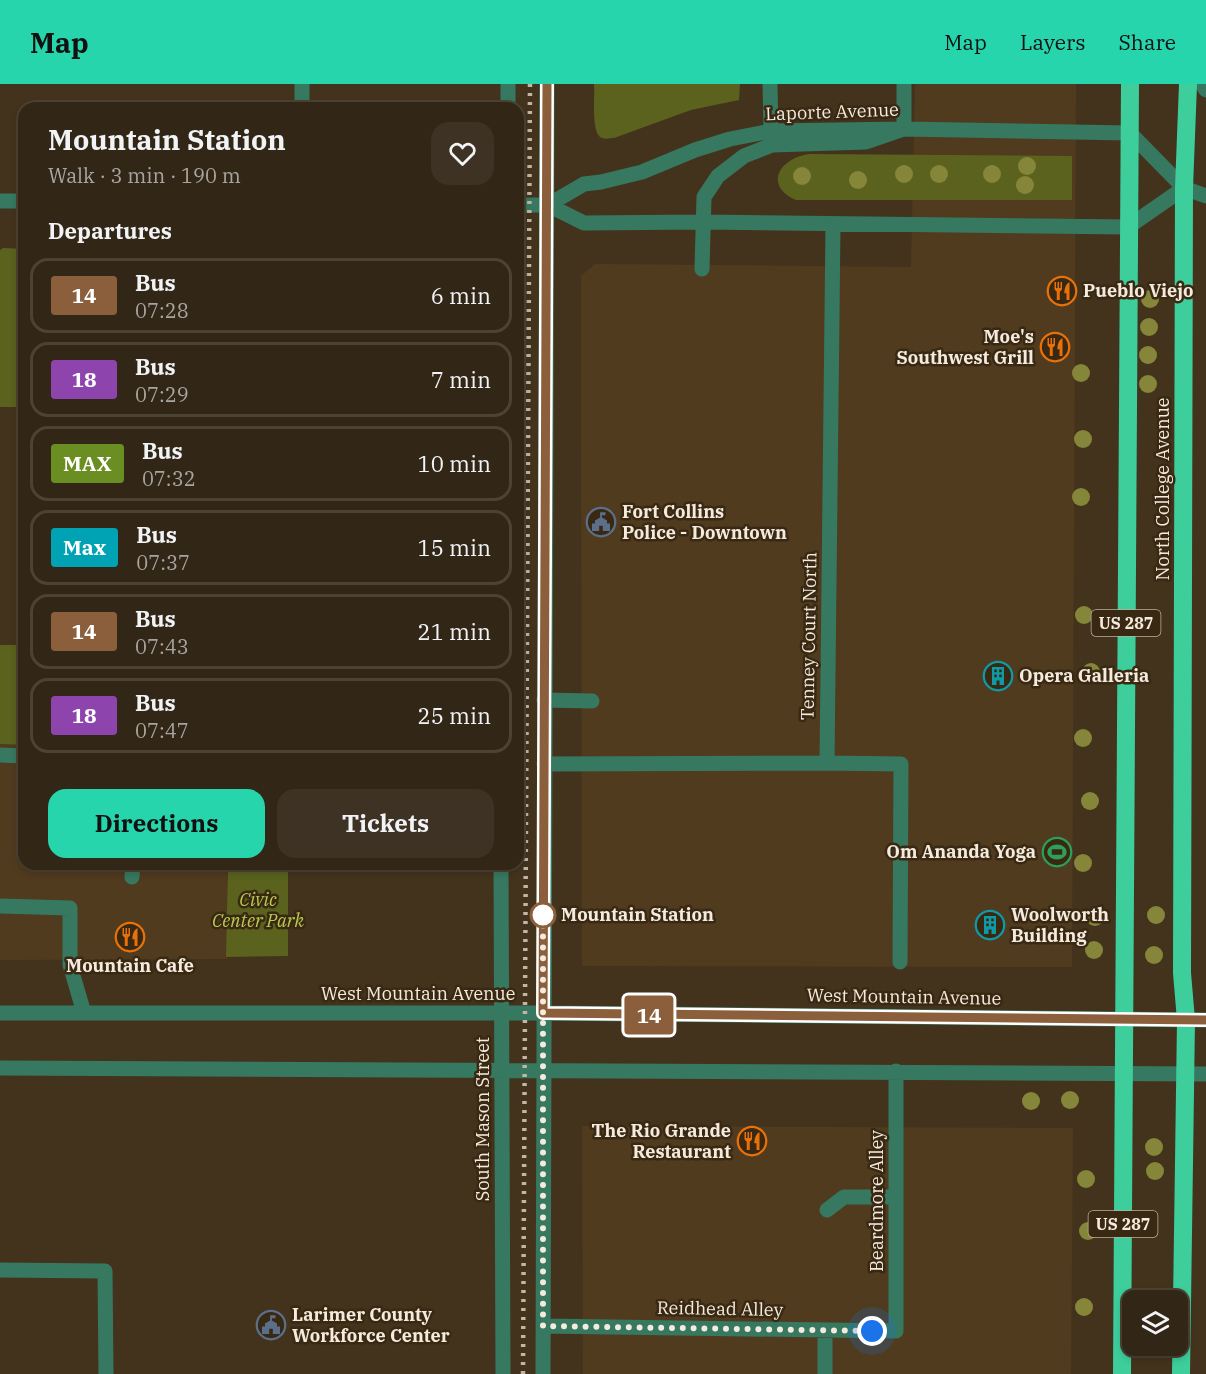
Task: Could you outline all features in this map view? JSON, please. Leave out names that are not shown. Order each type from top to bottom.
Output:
[{"type":"highway","name":"North College Avenue","points":[[1124,1073],[1130,84]]},
{"type":"highway","name":"North College Avenue","points":[[1185,1074],[1186,1020],[1182,973],[1184,188],[1188,84]]},
{"type":"highway","name":"US 287","points":[[1122,1374],[1124,1073]]},
{"type":"highway","name":"US 287","points":[[1181,1374],[1185,1074]]},
{"type":"street","points":[[302,84],[302,102]]},
{"type":"street","points":[[508,84],[508,102]]},
{"type":"street","points":[[543,1374],[547,84]]},
{"type":"street","points":[[770,84],[771,131]]},
{"type":"street","points":[[702,269],[704,197],[718,176],[744,156],[772,145],[866,142],[904,129],[904,84]]},
{"type":"street","points":[[1202,84],[1206,90]]},
{"type":"street","name":"Laporte Avenue","points":[[548,205],[584,184],[642,172],[695,150],[730,139],[771,131],[904,129],[1130,133]]},
{"type":"street","points":[[1130,133],[1184,188],[1206,196]]},
{"type":"street","points":[[524,205],[548,205],[584,223],[702,222],[1128,227],[1184,188]]},
{"type":"street","points":[[0,201],[18,201]]},
{"type":"street","name":"Tenney Court North","points":[[827,763],[833,225]]},
{"type":"street","points":[[544,700],[592,701]]},
{"type":"street","points":[[0,755],[18,756]]},
{"type":"street","points":[[544,764],[902,764],[900,962]]},
{"type":"street","name":"South Mason Street","points":[[501,870],[502,1374]]},
{"type":"street","points":[[0,906],[70,908],[70,965],[84,1013]]},
{"type":"street","name":"West Mountain Avenue","points":[[0,1013],[543,1013],[1206,1020]]},
{"type":"street","points":[[0,1068],[1206,1074]]},
{"type":"street","name":"Beardmore Alley","points":[[896,1071],[896,1331]]},
{"type":"street","points":[[826,1210],[844,1197],[896,1197]]},
{"type":"street","points":[[0,1270],[105,1271],[106,1374]]},
{"type":"street","name":"Reidhead Alley","points":[[543,1326],[896,1331]]},
{"type":"street","points":[[825,1330],[825,1374]]},
{"type":"shaded area","points":[[915,84],[1076,84],[1072,967],[582,966],[581,276],[595,264],[911,267]]},
{"type":"shaded area","points":[[0,744],[18,745],[18,870],[227,870],[227,959],[0,960]]},
{"type":"shaded area","points":[[582,1126],[1073,1128],[1071,1374],[583,1374]]},
{"type":"green space","points":[[594,84],[740,84],[739,100],[691,110],[614,138],[605,139],[600,137],[595,127]]},
{"type":"green space","points":[[810,154],[1072,156],[1072,200],[796,200],[780,187],[779,172],[791,160]]},
{"type":"green space","points":[[18,249],[18,407],[0,407],[0,250]]},
{"type":"green space","points":[[0,645],[18,645],[18,745],[0,744]]},
{"type":"green space","name":"Civic Center Park","points":[[228,870],[288,870],[288,956],[226,957]]},
{"type":"railway","points":[[523,1374],[530,84]]},
{"type":"bus line","name":"14","points":[[547,84],[543,1013],[1206,1020]]},
{"type":"place","name":"Pueblo Viejo","points":[[1062,291]]},
{"type":"place","name":"Moe's Southwest Grill","points":[[1055,347]]},
{"type":"place","name":"Fort Collins Police - Downtown","points":[[601,522]]},
{"type":"place","name":"Opera Galleria","points":[[998,676]]},
{"type":"place","name":"Om Ananda Yoga","points":[[1057,852]]},
{"type":"place","name":"Mountain Station","points":[[543,915]]},
{"type":"place","name":"Woolworth Building","points":[[990,925]]},
{"type":"place","name":"Mountain Cafe","points":[[130,937]]},
{"type":"place","name":"The Rio Grande Restaurant","points":[[752,1141]]},
{"type":"place","name":"Larimer County Workforce Center","points":[[271,1325]]},
{"type":"route","points":[[543,915],[543,1326],[872,1331]]}]
